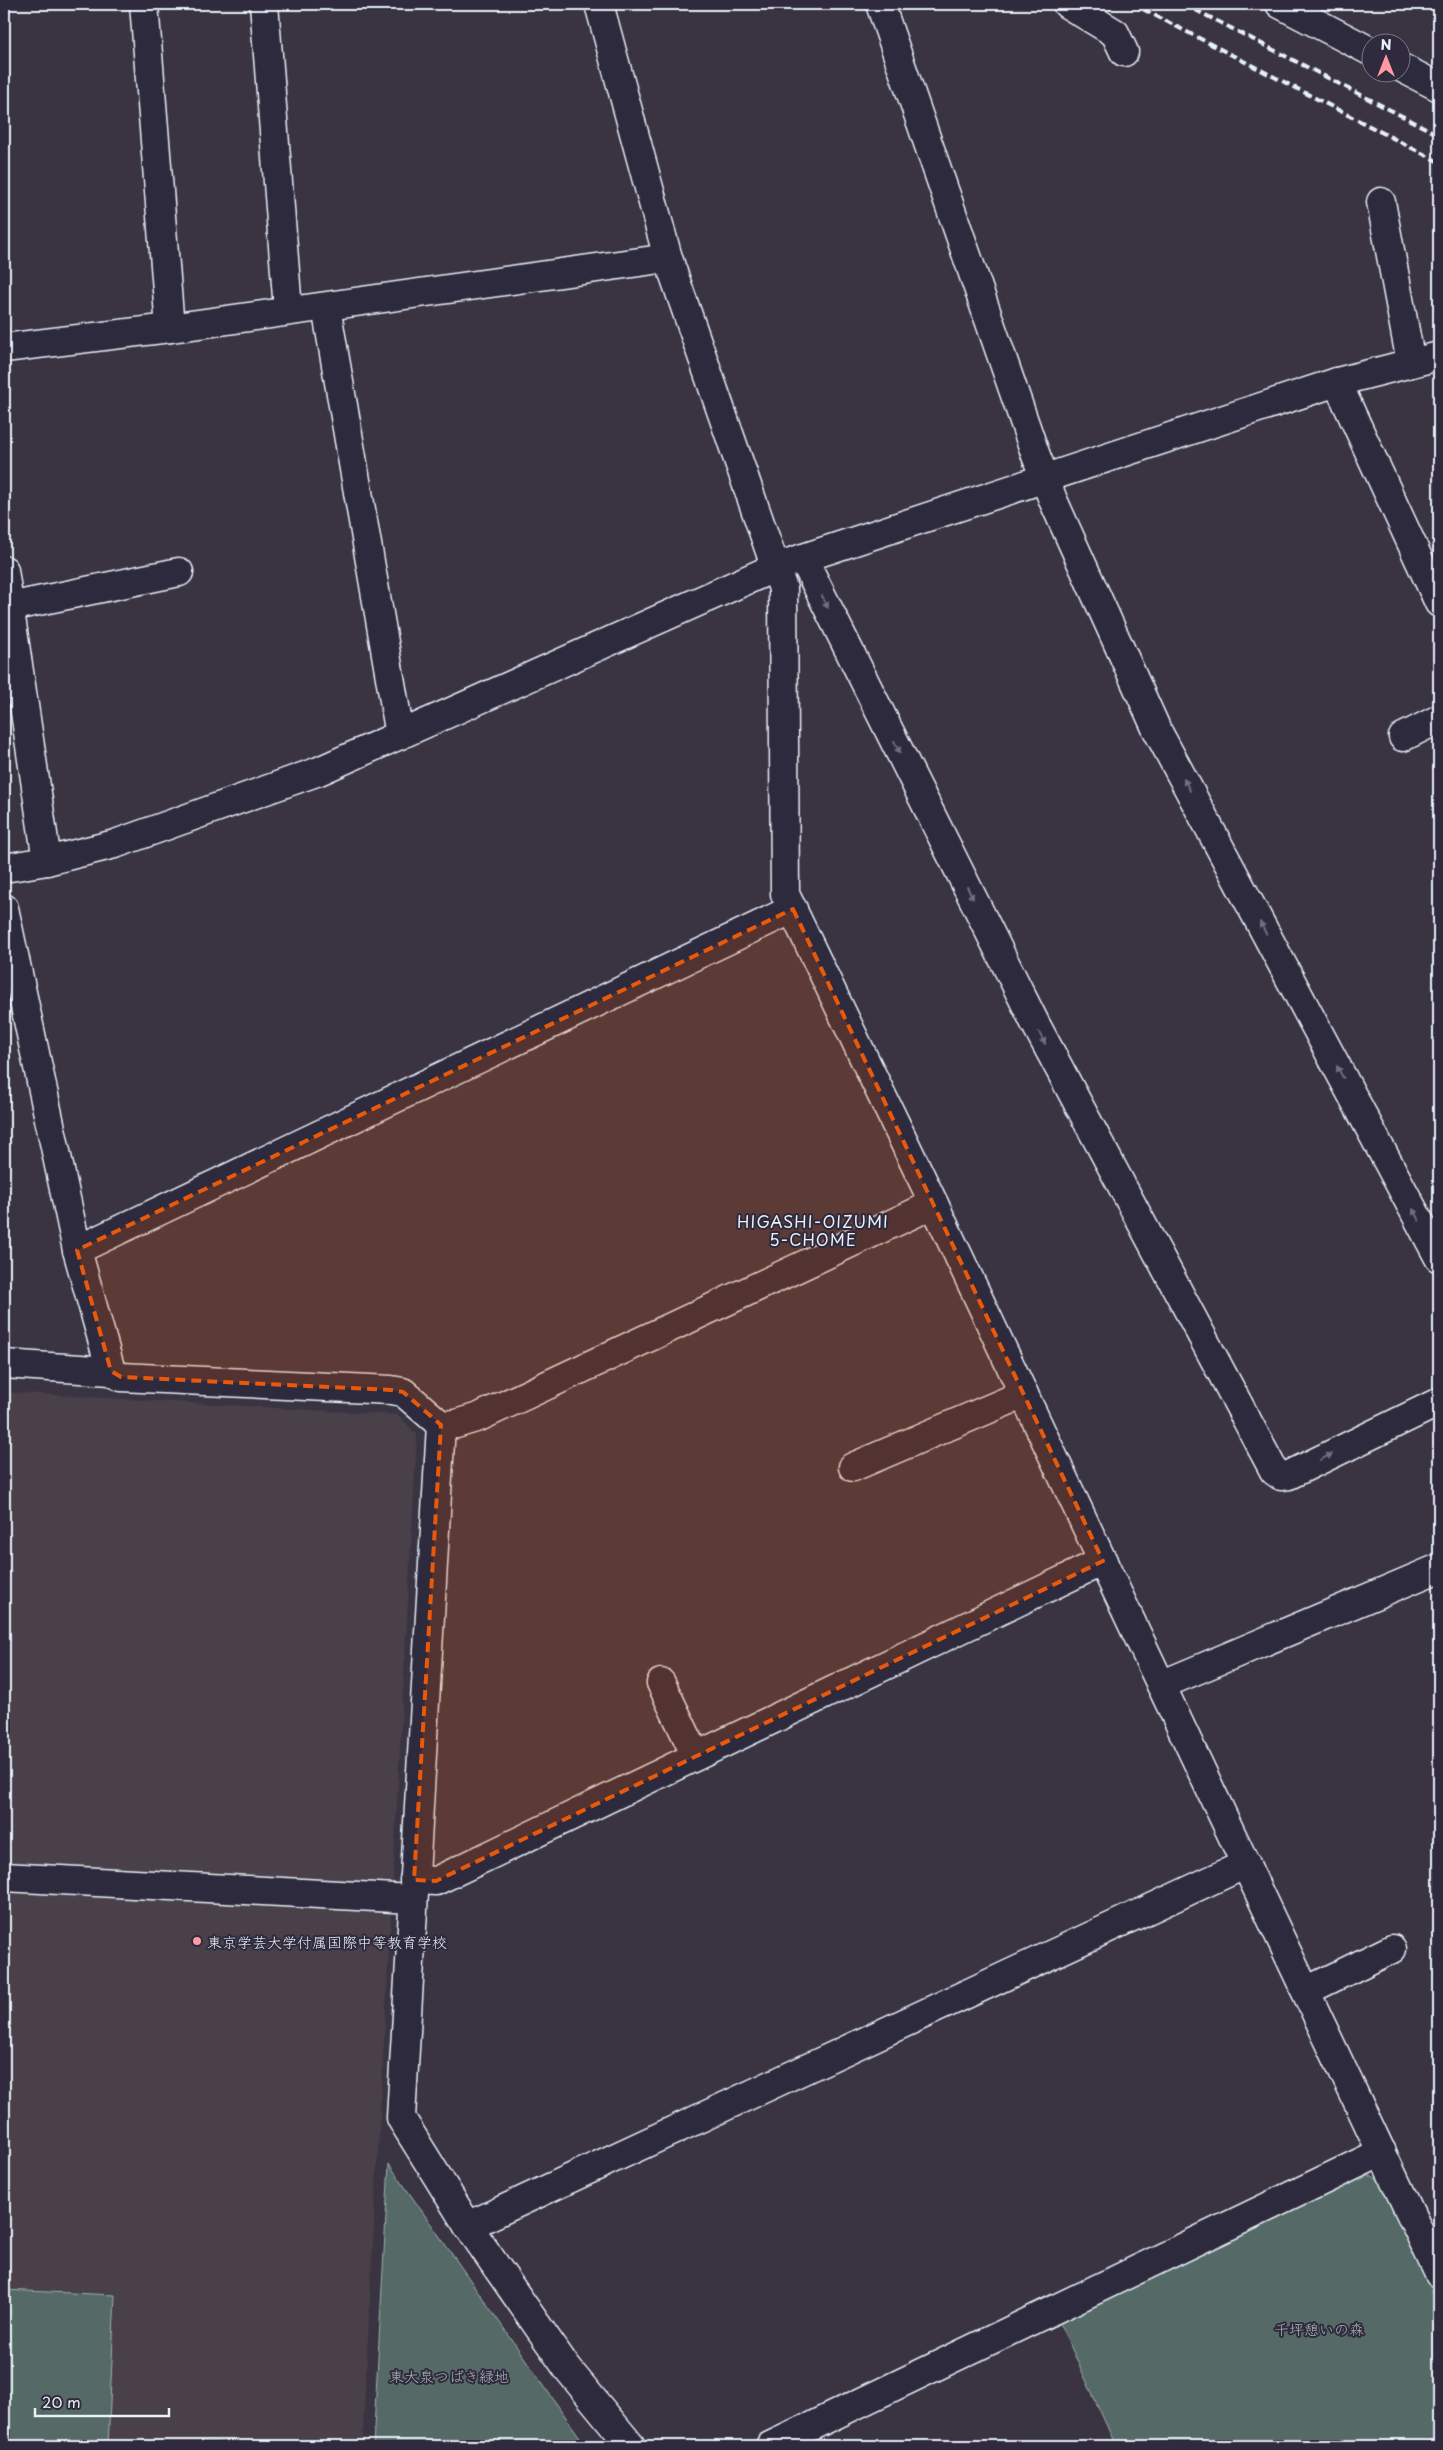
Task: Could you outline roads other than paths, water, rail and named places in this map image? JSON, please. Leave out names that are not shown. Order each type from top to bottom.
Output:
[{"type":"street","points":[[144,4],[170,328]]},
{"type":"street","points":[[264,4],[288,310]]},
{"type":"street","points":[[599,4],[668,258],[783,589],[785,894],[934,1204],[1439,2274]]},
{"type":"street","points":[[880,4],[1044,478],[1156,728],[1439,1258]]},
{"type":"street","points":[[1067,4],[1115,32],[1124,52]]},
{"type":"street","points":[[1280,4],[1360,46]]},
{"type":"street","points":[[1410,72],[1439,87]]},
{"type":"street","points":[[1381,202],[1411,363]]},
{"type":"street","points":[[4,348],[170,328],[288,310],[326,307],[668,258]]},
{"type":"street","points":[[326,307],[400,735]]},
{"type":"street","points":[[4,868],[47,861],[115,844],[310,775],[776,568],[803,558],[1337,382],[1439,356]]},
{"type":"street","points":[[1337,382],[1439,603]]},
{"type":"street","points":[[803,558],[1034,1023],[1274,1471],[1281,1476],[1289,1475],[1439,1402]]},
{"type":"street","points":[[4,570],[47,861]]},
{"type":"street","points":[[9,607],[178,572]]},
{"type":"street","points":[[1403,737],[1439,719]]},
{"type":"street","points":[[4,908],[77,1250],[111,1371]]},
{"type":"street","points":[[77,1250],[793,909]]},
{"type":"street","points":[[4,1364],[111,1371],[121,1377],[391,1390],[403,1392],[441,1425],[456,1424],[479,1417],[934,1204]]},
{"type":"street","points":[[853,1468],[1024,1394]]},
{"type":"street","points":[[441,1425],[402,2118],[468,2226],[567,2368],[632,2446]]},
{"type":"street","points":[[4,1877],[414,1889],[1103,1561]]},
{"type":"street","points":[[1161,1685],[1439,1568]]},
{"type":"street","points":[[661,1682],[696,1756]]},
{"type":"street","points":[[468,2226],[1246,1864]]},
{"type":"street","points":[[1306,1991],[1392,1948]]},
{"type":"street","points":[[770,2446],[1382,2152]]},
{"type":"water","points":[[203,2441],[302,2446],[202,2446]]},
{"type":"railway","points":[[1133,4],[1439,162]]},
{"type":"railway","points":[[1184,4],[1439,135]]},
{"type":"place","name":"東京学芸大学付属国際中等教育学校","points":[[197,1941]]},
{"type":"district","name":"HIGASHI-OIZUMI 5-CHOME","points":[[813,1230]]},
{"type":"park label","name":"千坪憩いの森","points":[[1319,2328]]},
{"type":"park label","name":"東大泉つばき緑地","points":[[449,2375]]}]
